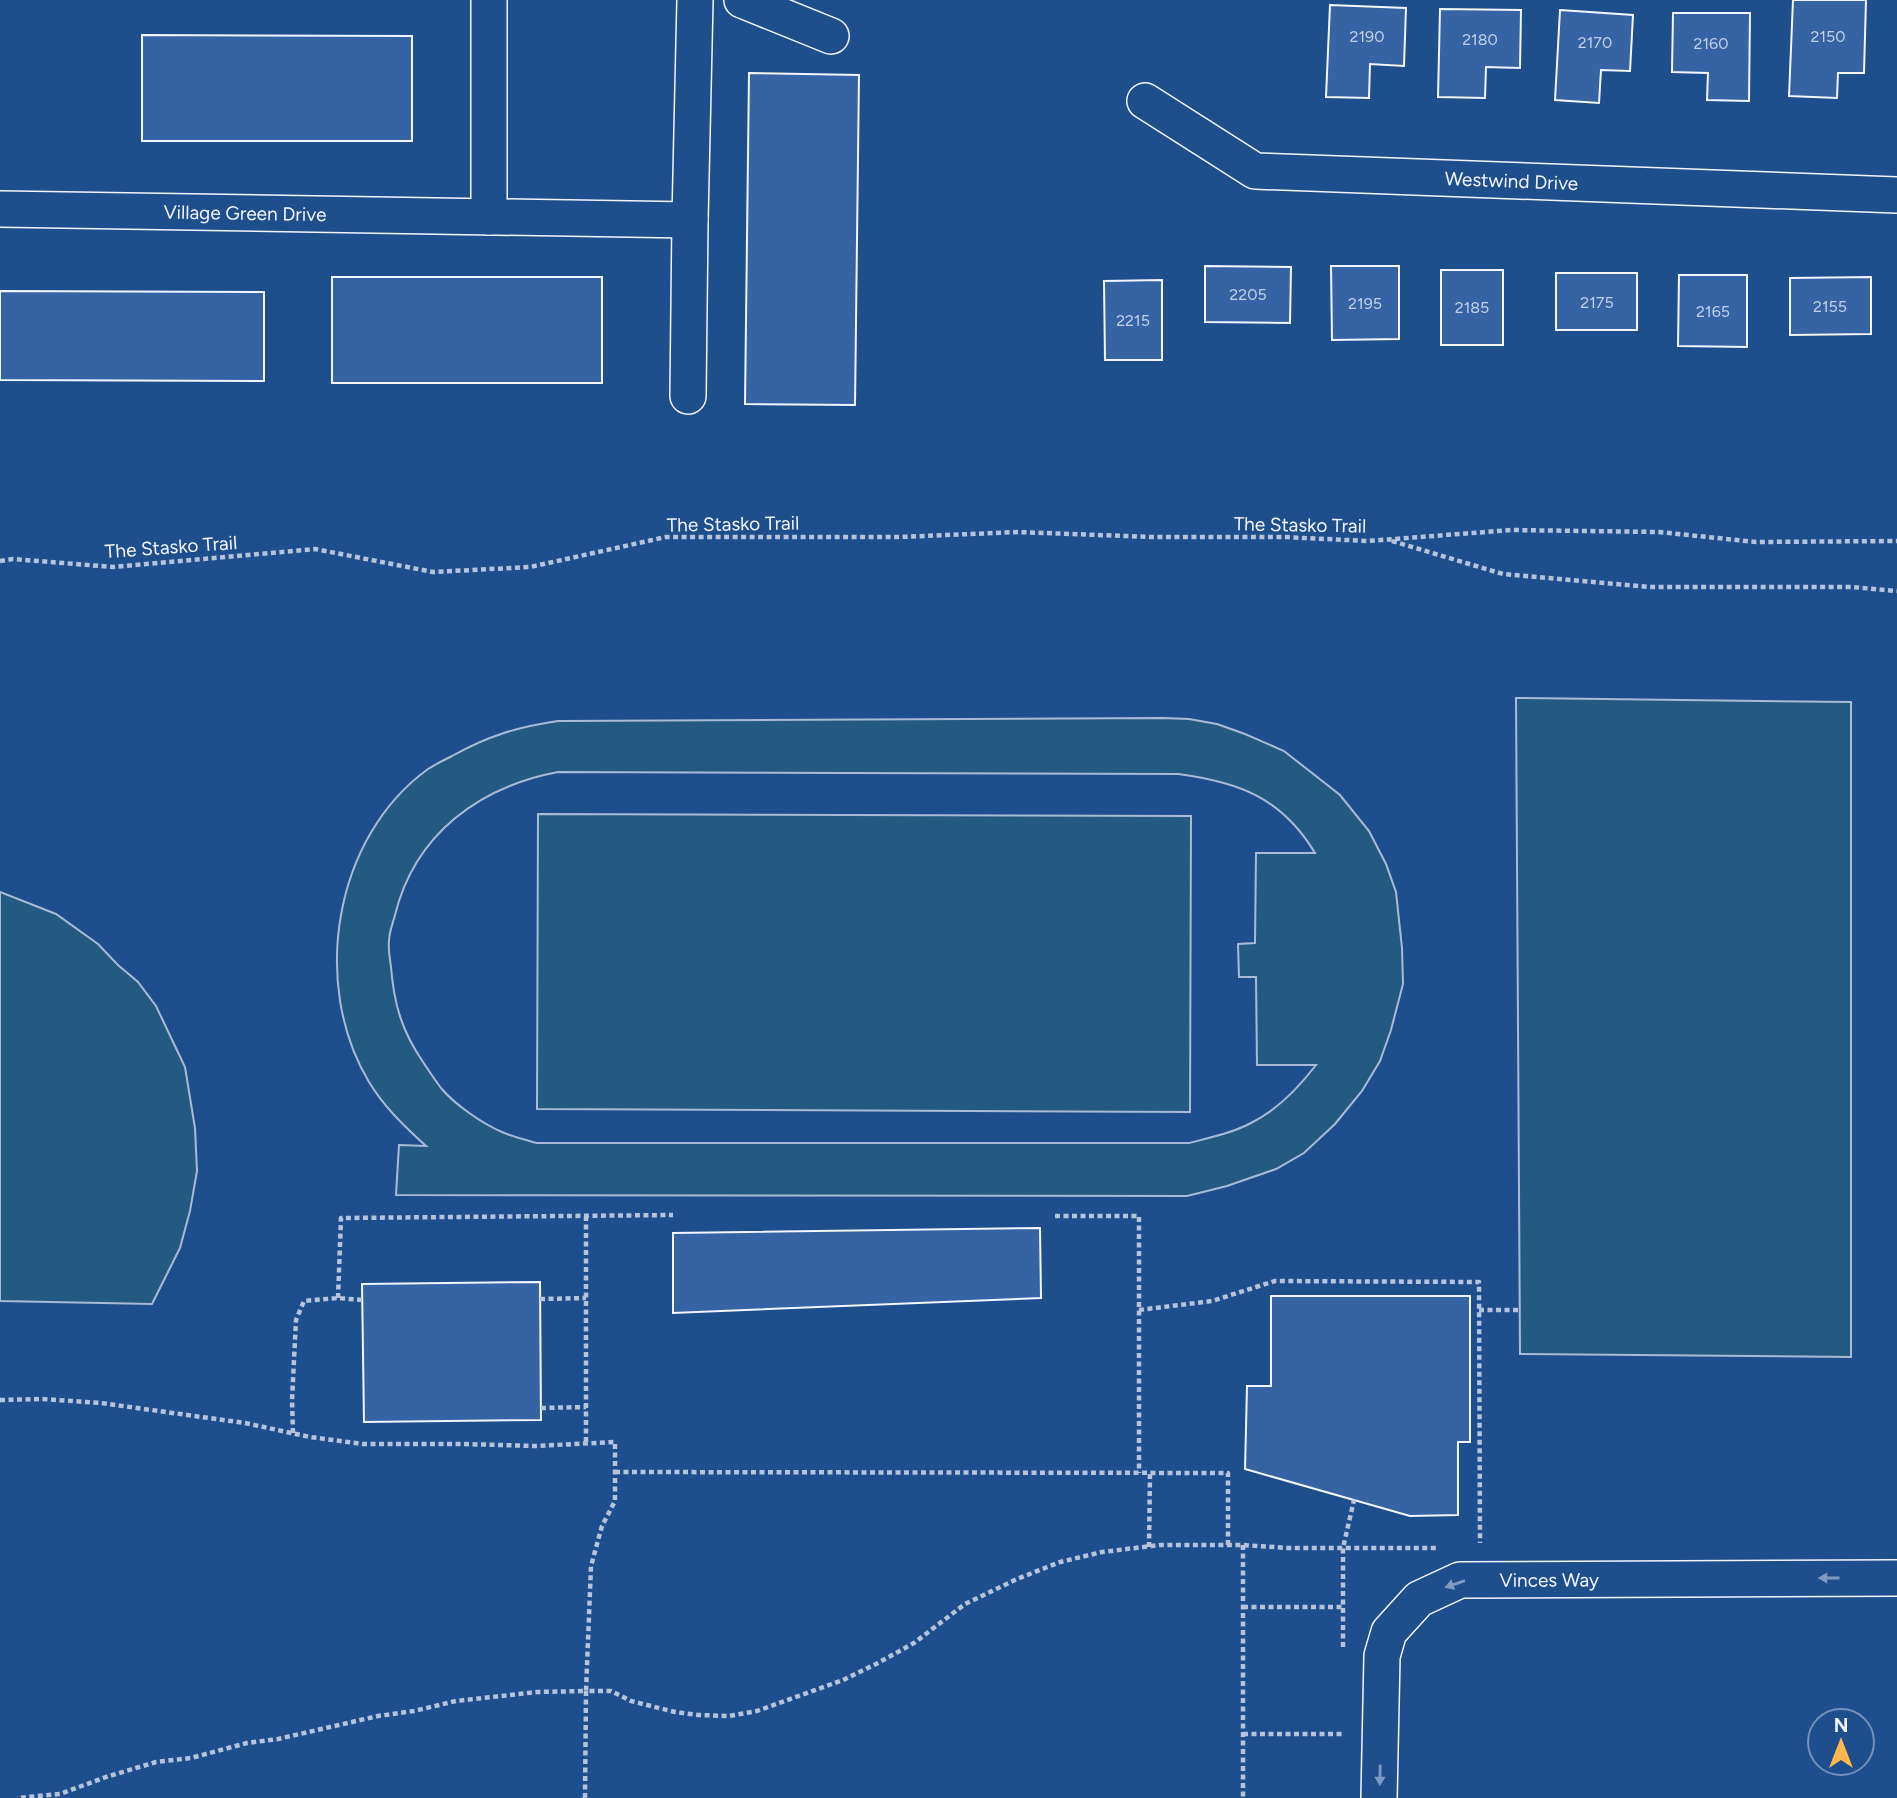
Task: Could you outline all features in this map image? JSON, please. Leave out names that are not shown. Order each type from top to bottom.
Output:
[{"type":"street","points":[[489,0],[489,217]]},
{"type":"street","points":[[688,396],[695,0]]},
{"type":"street","points":[[742,0],[831,36]]},
{"type":"street","name":"Westwind Drive","points":[[1145,101],[1255,172],[1897,195]]},
{"type":"street","name":"Village Green Drive","points":[[0,209],[690,220]]},
{"type":"street","name":"Vinces Way","points":[[1379,1798],[1382,1656],[1389,1632],[1419,1600],[1460,1580],[1897,1578]]},
{"type":"path","name":"The Stasko Trail","points":[[0,561],[13,559],[113,567],[315,549],[433,572],[530,567],[666,537],[899,537],[1018,532],[1368,541],[1511,530],[1659,532],[1756,542],[1897,541]]},
{"type":"path","name":"The Stasko Trail","points":[[1388,540],[1503,574],[1649,587],[1852,587],[1897,591]]},
{"type":"path","points":[[338,1298],[341,1218],[673,1215]]},
{"type":"path","points":[[586,1216],[586,1444]]},
{"type":"path","points":[[1055,1216],[1139,1216],[1139,1473]]},
{"type":"path","points":[[1139,1310],[1212,1301],[1275,1281],[1479,1282],[1480,1548]]},
{"type":"path","points":[[293,1433],[296,1320],[304,1301],[338,1298],[362,1300]]},
{"type":"path","points":[[540,1299],[586,1298]]},
{"type":"path","points":[[1479,1310],[1520,1310]]},
{"type":"path","points":[[0,1400],[42,1399],[102,1403],[245,1423],[363,1444],[535,1447],[615,1442],[615,1501],[602,1526],[591,1566],[585,1798]]},
{"type":"path","points":[[541,1408],[586,1407]]},
{"type":"path","points":[[615,1472],[1228,1473],[1228,1545]]},
{"type":"path","points":[[1149,1546],[1150,1473]]},
{"type":"path","points":[[17,1798],[60,1794],[156,1762],[191,1758],[247,1743],[278,1739],[378,1716],[525,1693],[611,1691],[631,1701],[675,1712],[729,1716],[757,1711],[843,1680],[876,1664],[914,1643],[965,1604],[1017,1578],[1060,1562],[1102,1552],[1149,1546],[1228,1545],[1288,1548],[1439,1548]]},
{"type":"path","points":[[1243,1545],[1243,1798]]},
{"type":"path","points":[[1243,1607],[1343,1607]]},
{"type":"path","points":[[1343,1650],[1351,1640]]},
{"type":"path","points":[[1243,1734],[1344,1734]]},
{"type":"shaded area","points":[[1516,698],[1851,702],[1851,1357],[1520,1354]]},
{"type":"shaded area","points":[[1163,718],[1217,724],[1245,734],[1284,751],[1340,795],[1369,831],[1386,864],[1396,892],[1403,984],[1380,1061],[1362,1091],[1335,1124],[1304,1153],[1276,1169],[1187,1196],[396,1195],[399,1145],[426,1146],[381,1100],[369,1082],[351,1043],[340,1001],[337,958],[341,914],[352,872],[371,833],[396,798],[428,769],[491,738],[516,729],[558,721]],"holes":[[[558,772],[1178,774],[1220,782],[1257,796],[1288,819],[1315,853],[1256,853],[1255,943],[1238,944],[1239,977],[1256,977],[1257,1065],[1316,1065],[1295,1090],[1269,1112],[1228,1132],[1189,1143],[537,1143],[494,1128],[453,1100],[441,1088],[416,1051],[400,1017],[392,981],[389,938],[405,886],[418,861],[435,838],[477,802],[529,779]]]},
{"type":"shaded area","points":[[538,814],[1191,816],[1190,1112],[537,1109]]},
{"type":"shaded area","points":[[0,892],[56,914],[98,944],[138,982],[156,1006],[185,1067],[195,1128],[197,1171],[180,1248],[152,1304],[0,1301]]},
{"type":"building","points":[[1793,0],[1866,0],[1864,73],[1838,73],[1837,98],[1789,96]]},
{"type":"building","points":[[1330,5],[1406,8],[1404,66],[1370,64],[1369,98],[1326,97]]},
{"type":"building","points":[[1440,9],[1521,10],[1520,68],[1486,67],[1485,98],[1438,97]]},
{"type":"building","points":[[1560,10],[1633,15],[1630,71],[1601,70],[1599,103],[1555,100]]},
{"type":"building","points":[[1673,13],[1750,13],[1749,101],[1707,100],[1708,73],[1672,72]]},
{"type":"building","points":[[142,35],[412,36],[412,141],[142,141]]},
{"type":"building","points":[[749,73],[859,75],[855,405],[745,404]]},
{"type":"building","points":[[1205,266],[1291,267],[1290,323],[1205,322]]},
{"type":"building","points":[[1331,266],[1399,266],[1399,339],[1332,340]]},
{"type":"building","points":[[1441,270],[1503,270],[1503,345],[1441,345]]},
{"type":"building","points":[[1556,273],[1637,273],[1637,330],[1556,330]]},
{"type":"building","points":[[1679,275],[1747,275],[1747,347],[1678,346]]},
{"type":"building","points":[[332,277],[602,277],[602,383],[332,383]]},
{"type":"building","points":[[1871,277],[1871,334],[1790,335],[1790,278]]},
{"type":"building","points":[[1162,280],[1162,360],[1105,360],[1104,281]]},
{"type":"building","points":[[0,291],[264,292],[264,381],[0,380]]},
{"type":"building","points":[[1040,1228],[1041,1298],[673,1313],[673,1233]]},
{"type":"building","points":[[540,1282],[541,1420],[364,1422],[362,1284]]},
{"type":"building","points":[[1271,1296],[1470,1296],[1470,1442],[1458,1442],[1458,1515],[1410,1516],[1245,1469],[1247,1386],[1271,1386]]}]
